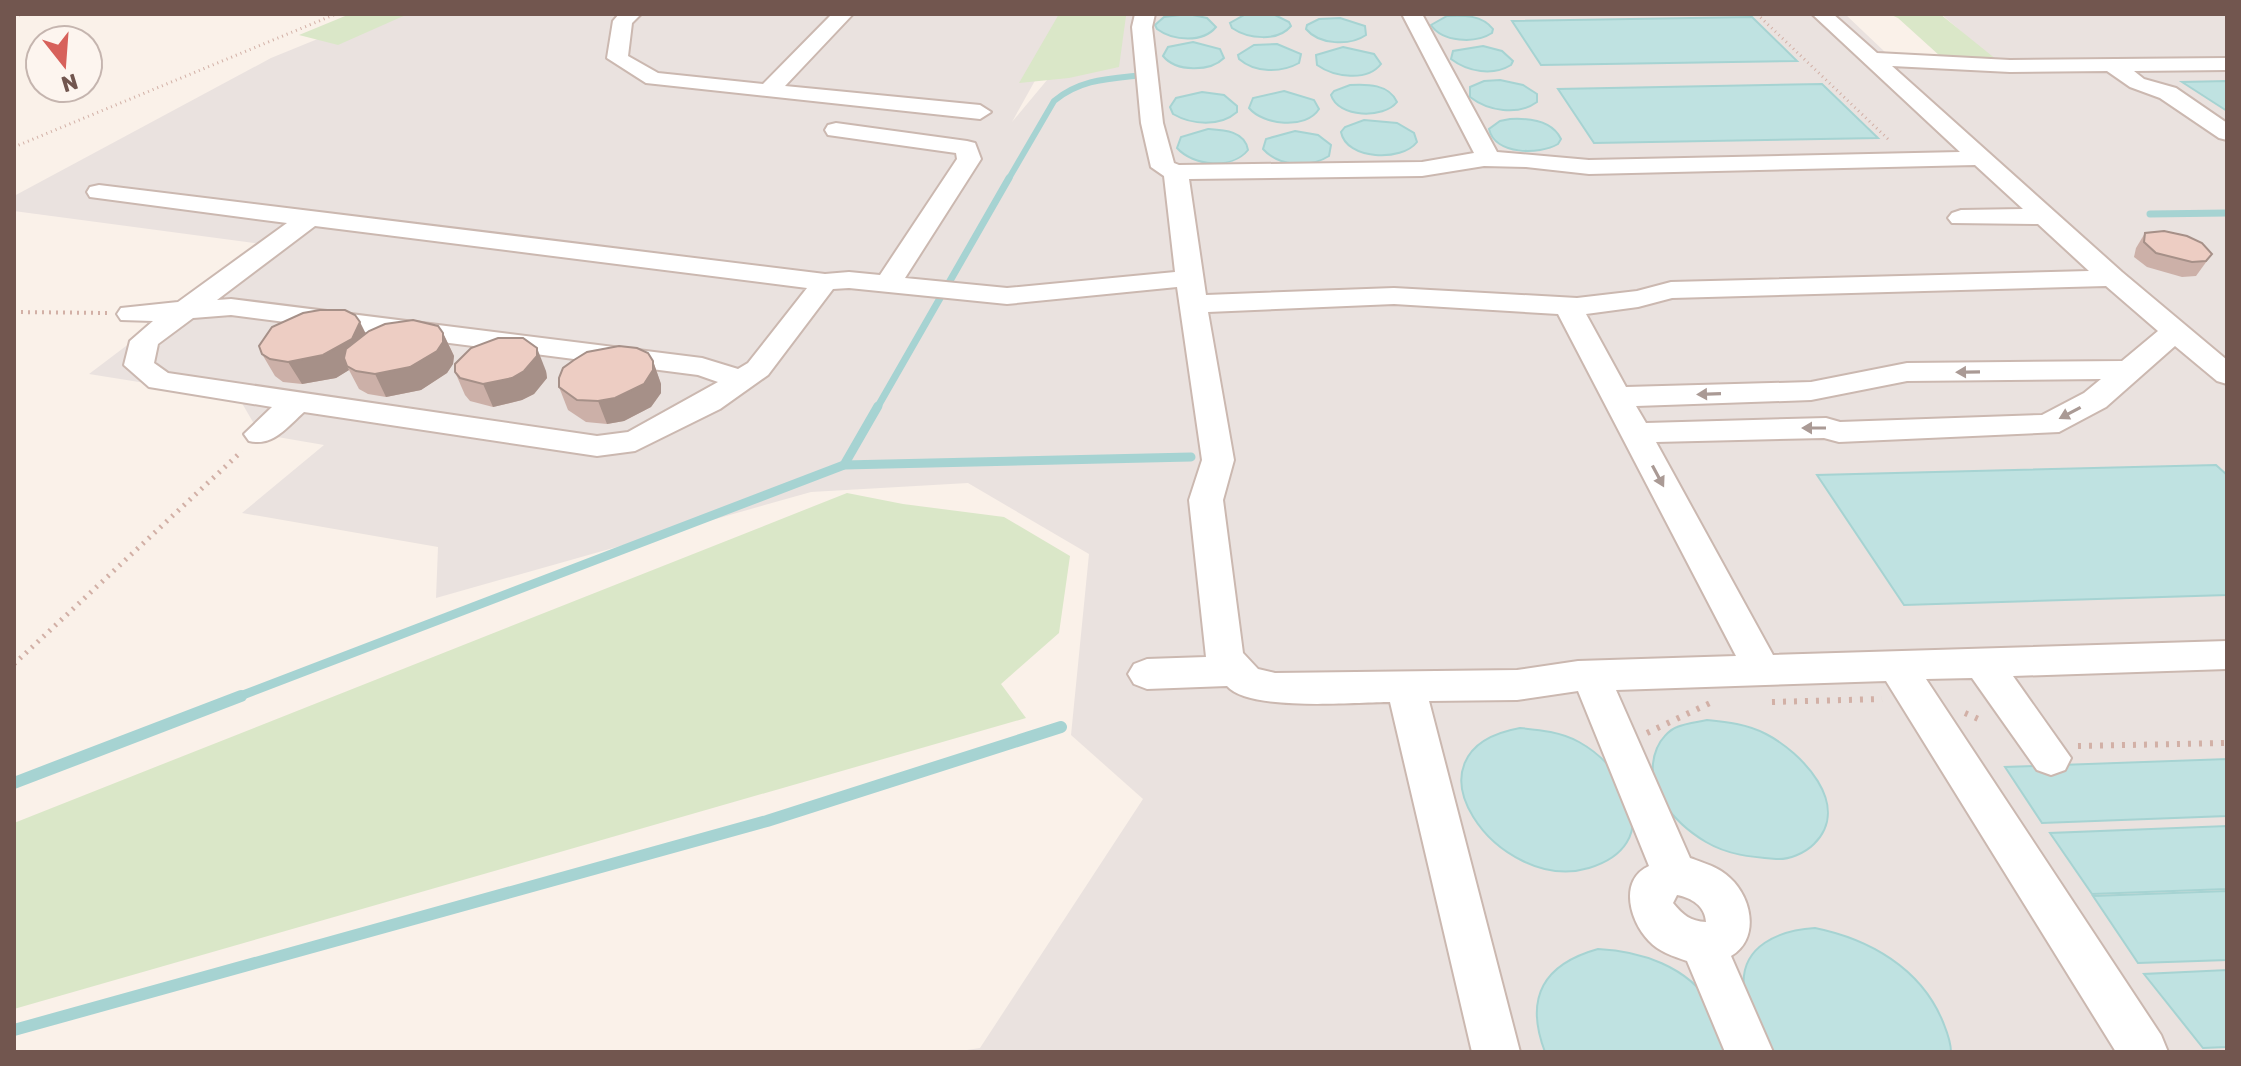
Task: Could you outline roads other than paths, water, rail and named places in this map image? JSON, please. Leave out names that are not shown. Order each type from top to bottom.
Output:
[{"type":"lane","points":[[631,14],[623,21],[617,58],[653,79],[980,112]]},
{"type":"lane","points":[[767,92],[843,14]]},
{"type":"lane","points":[[1145,14],[1142,27],[1152,123],[1163,167],[1176,172],[1422,169],[1449,161],[1528,159],[1589,167],[1982,158]]},
{"type":"lane","points":[[1412,14],[1490,160]]},
{"type":"lane","points":[[1822,14],[2113,278],[2227,375]]},
{"type":"lane","points":[[1871,59],[2010,66],[2227,64]]},
{"type":"lane","points":[[2110,65],[2137,83],[2168,93],[2227,133]]},
{"type":"lane","points":[[836,130],[967,148],[969,159],[888,284]]},
{"type":"lane","points":[[1176,172],[1180,219],[1218,460],[1206,500],[1225,658],[1246,682],[1275,688],[1517,685],[1591,676],[2227,655]]},
{"type":"lane","points":[[99,192],[825,282],[849,280],[1007,296],[1193,291],[1419,296],[1569,308],[1611,305],[1671,290],[2113,278]]},
{"type":"lane","points":[[1961,218],[2045,216]]},
{"type":"lane","points":[[310,218],[144,341],[139,365],[159,381],[597,446],[635,441],[709,402],[758,369],[825,282]]},
{"type":"lane","points":[[131,314],[231,307],[702,367],[742,380]]},
{"type":"lane","points":[[1569,308],[1762,670]]},
{"type":"lane","points":[[1635,433],[1826,428],[1839,432],[2048,425],[2095,400],[2175,331]]},
{"type":"lane","points":[[1616,397],[1811,391],[1907,372],[2130,370]]},
{"type":"lane","points":[[260,434],[297,402]]},
{"type":"lane","points":[[1983,664],[2051,758]]},
{"type":"lane","points":[[1897,666],[2144,1052]]},
{"type":"lane","points":[[1147,674],[1236,671]]},
{"type":"lane","points":[[1591,676],[1675,875],[1663,878],[1651,893],[1656,916],[1676,936],[1703,944],[1746,1050]]},
{"type":"lane","points":[[1406,686],[1496,1052]]},
{"type":"water","points":[[1188,14],[1207,18],[1216,27],[1204,36],[1179,38],[1164,33],[1155,25],[1164,17]]},
{"type":"water","points":[[1246,14],[1275,15],[1291,26],[1271,37],[1246,35],[1232,28],[1230,23]]},
{"type":"water","points":[[1447,16],[1478,18],[1489,24],[1492,33],[1468,40],[1443,35],[1431,25]]},
{"type":"water","points":[[1752,17],[1797,61],[1541,65],[1512,21]]},
{"type":"water","points":[[1340,18],[1365,26],[1366,35],[1352,41],[1335,42],[1319,38],[1306,29],[1307,25],[1319,19]]},
{"type":"water","points":[[1193,42],[1220,49],[1224,58],[1210,66],[1193,68],[1176,65],[1163,56],[1168,47]]},
{"type":"water","points":[[1277,44],[1301,54],[1299,63],[1284,69],[1268,70],[1245,64],[1239,59],[1238,55],[1254,45]]},
{"type":"water","points":[[1483,46],[1502,51],[1513,61],[1511,65],[1496,71],[1481,71],[1451,59],[1453,51]]},
{"type":"water","points":[[1343,47],[1374,54],[1381,64],[1375,70],[1350,76],[1317,65],[1316,55]]},
{"type":"water","points":[[1500,80],[1523,85],[1537,94],[1537,102],[1521,109],[1503,110],[1485,106],[1470,97],[1470,87],[1484,81]]},
{"type":"water","points":[[2227,81],[2227,111],[2182,82]]},
{"type":"water","points":[[1822,84],[1878,138],[1594,143],[1558,89]]},
{"type":"water","points":[[1350,85],[1383,88],[1397,102],[1382,111],[1352,112],[1335,103],[1331,95]]},
{"type":"water","points":[[1284,91],[1314,100],[1319,109],[1305,120],[1284,123],[1264,118],[1249,108],[1253,98]]},
{"type":"water","points":[[1202,92],[1224,95],[1237,106],[1237,112],[1222,120],[1206,123],[1173,114],[1170,107],[1176,98]]},
{"type":"water","points":[[1510,119],[1546,124],[1561,139],[1558,144],[1540,150],[1508,148],[1493,138],[1489,129],[1500,121]]},
{"type":"water","points":[[1364,120],[1397,123],[1414,133],[1417,142],[1400,153],[1363,153],[1345,141],[1341,132],[1345,127]]},
{"type":"water","points":[[1208,129],[1238,135],[1248,150],[1232,161],[1212,163],[1193,159],[1177,148],[1181,137]]},
{"type":"water","points":[[1295,131],[1318,135],[1331,145],[1329,156],[1295,164],[1277,159],[1263,149],[1266,139]]},
{"type":"water","points":[[2216,465],[2227,475],[2227,595],[1904,605],[1817,475]]},
{"type":"water","points":[[1707,720],[1759,731],[1780,742],[1807,766],[1818,781],[1828,813],[1825,829],[1814,844],[1796,855],[1781,859],[1731,853],[1706,842],[1672,814],[1653,776],[1657,748],[1674,728]]},
{"type":"water","points":[[1520,728],[1551,732],[1579,742],[1613,770],[1625,788],[1632,807],[1633,825],[1627,843],[1612,857],[1589,868],[1555,871],[1522,861],[1494,842],[1473,817],[1462,790],[1465,763],[1483,742]]},
{"type":"water","points":[[2227,759],[2227,816],[2042,823],[2005,767]]},
{"type":"water","points":[[2227,826],[2227,889],[2092,894],[2050,833]]},
{"type":"water","points":[[2227,891],[2227,960],[2138,963],[2093,896]]},
{"type":"water","points":[[1815,928],[1873,948],[1907,971],[1933,1003],[1943,1022],[1951,1052],[1772,1052],[1745,996],[1744,974],[1748,961],[1755,951],[1776,937]]},
{"type":"water","points":[[1598,949],[1646,957],[1690,980],[1715,1011],[1732,1052],[1545,1052],[1537,1015],[1543,986],[1564,964]]},
{"type":"water","points":[[2227,970],[2227,1047],[2203,1048],[2144,974]]},
{"type":"waterway","points":[[1008,180],[1054,101],[1082,85],[1134,76]]},
{"type":"waterway","points":[[877,408],[1009,178]]},
{"type":"waterway","points":[[2150,214],[2227,213]]},
{"type":"waterway","points":[[844,465],[878,406]]},
{"type":"waterway","points":[[844,465],[1191,457]]},
{"type":"waterway","points":[[235,698],[844,465]]},
{"type":"waterway","points":[[14,783],[241,696]]},
{"type":"waterway","points":[[14,1030],[767,821],[1061,727]]}]
